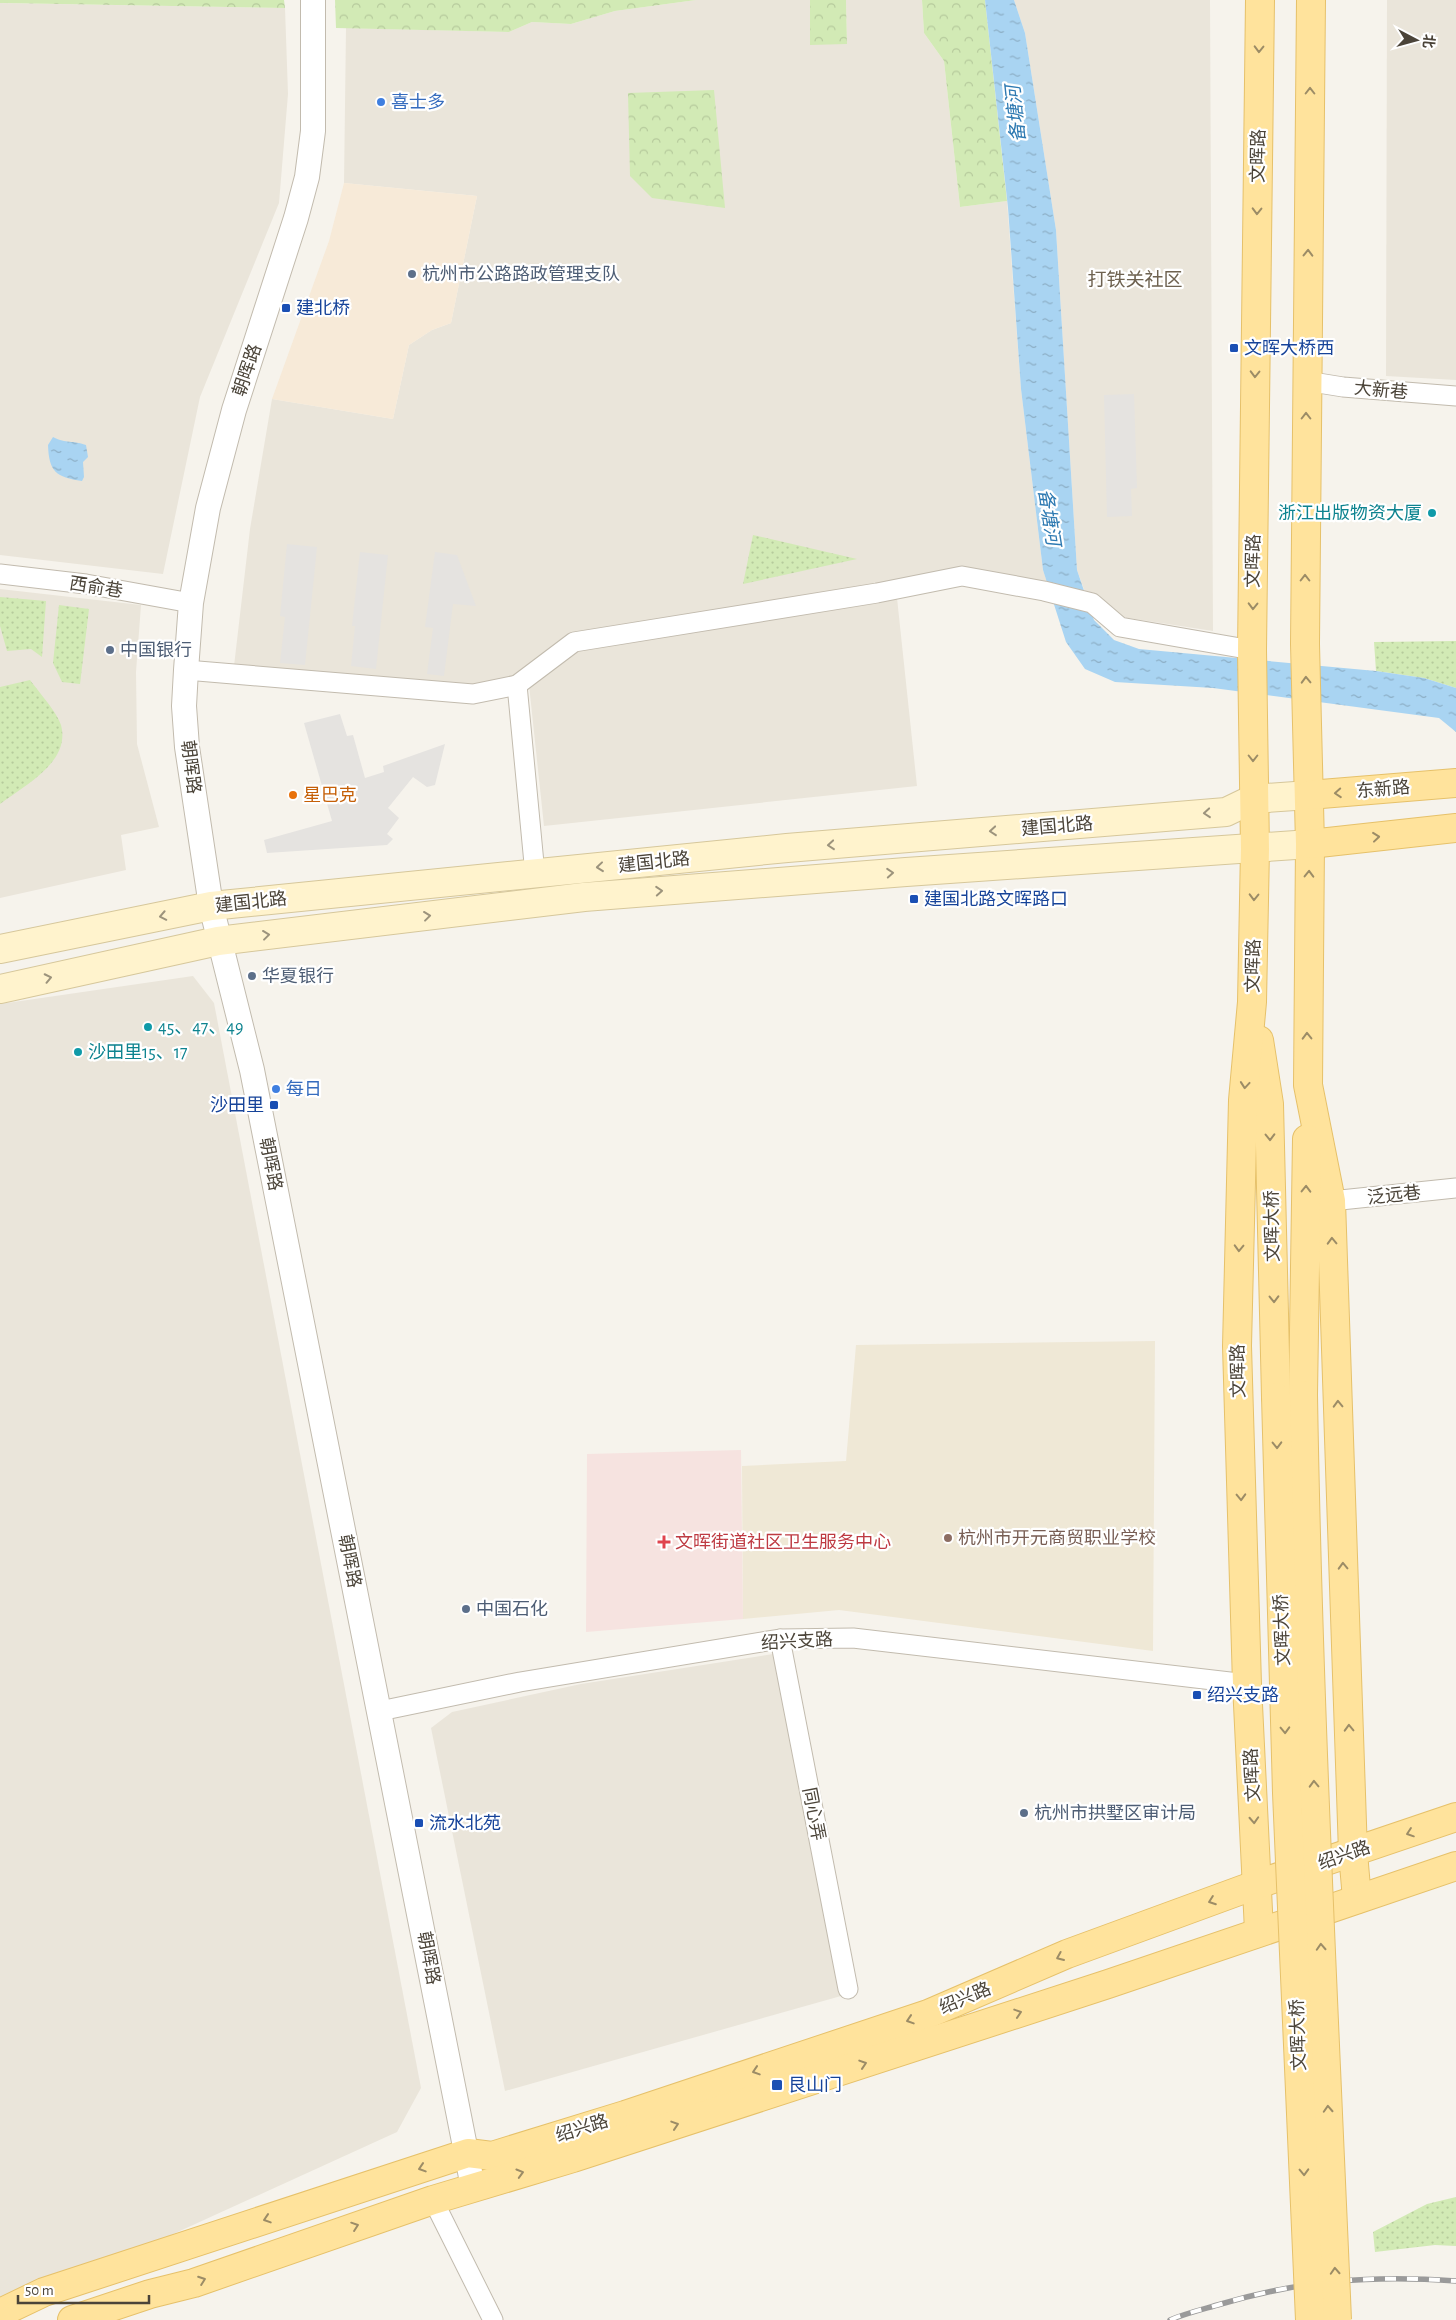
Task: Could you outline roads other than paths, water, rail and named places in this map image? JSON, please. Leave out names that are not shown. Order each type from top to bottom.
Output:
[{"type":"main road","name":"文晖路","points":[[1259,1931],[1247,1684],[1237,1346],[1243,1100],[1252,1002],[1255,849],[1252,650],[1260,0]]},
{"type":"main road","points":[[1311,0],[1305,644],[1310,844],[1308,1085],[1331,1201],[1353,1852],[1357,1899]]},
{"type":"main road","name":"东新路","points":[[1309,795],[1456,783]]},
{"type":"main road","name":"建国北路","points":[[0,948],[211,906],[787,848],[1226,812],[1253,799],[1309,795]]},
{"type":"main road","points":[[1310,844],[1456,828]]},
{"type":"main road","name":"建国北路","points":[[0,989],[218,941],[594,896],[1310,844]]},
{"type":"main road","name":"文晖大桥","points":[[1252,1002],[1269,1104],[1287,1784],[1310,2320]]},
{"type":"main road","name":"文晖大桥","points":[[1308,1085],[1303,1395],[1313,1765],[1338,2320]]},
{"type":"main road","name":"绍兴路","points":[[468,2153],[492,2156],[624,2115],[928,2014],[1067,1954],[1258,1884],[1456,1817]]},
{"type":"main road","name":"绍兴路","points":[[473,2187],[629,2140],[1098,1987],[1259,1931],[1456,1866]]},
{"type":"main road","points":[[0,2313],[44,2292],[468,2153]]},
{"type":"main road","points":[[72,2320],[150,2294],[194,2283],[473,2187]]},
{"type":"street","name":"朝晖路","points":[[313,0],[312,131],[307,177],[296,218],[234,410],[208,508],[192,603],[184,706],[187,747],[211,906],[218,941],[254,1079],[468,2153],[473,2187]]},
{"type":"street","name":"大新巷","points":[[1306,381],[1456,396]]},
{"type":"street","name":"西俞巷","points":[[0,574],[86,584],[192,603]]},
{"type":"street","points":[[186,670],[472,694],[517,685],[574,642],[877,593],[962,576],[1044,591],[1092,603],[1120,627],[1252,650]]},
{"type":"street","points":[[517,685],[535,874]]},
{"type":"street","name":"泛远巷","points":[[1331,1201],[1456,1188]]},
{"type":"street","name":"绍兴支路","points":[[380,1711],[520,1682],[780,1639],[853,1638],[1247,1684]]},
{"type":"street","name":"同心弄","points":[[780,1639],[848,1989]]},
{"type":"street","points":[[433,2200],[493,2320]]},
{"type":"water","name":"备塘河","points":[[985,0],[1014,0],[1025,33],[1056,230],[1077,570],[1094,620],[1114,640],[1139,649],[1376,671],[1424,678],[1456,688],[1456,732],[1439,718],[1213,688],[1115,682],[1085,669],[1066,642],[1043,570],[1021,389],[1008,208]]},
{"type":"water","points":[[53,437],[86,445],[88,457],[83,462],[84,477],[82,481],[60,475],[52,467],[48,445]]},
{"type":"railway","points":[[1170,2320],[1195,2311],[1280,2289],[1337,2281],[1366,2279],[1456,2281]]},
{"type":"place","name":"喜士多","points":[[381,102]]},
{"type":"place","name":"杭州市公路路政管理支队","points":[[412,274]]},
{"type":"place","name":"建北桥","points":[[286,308]]},
{"type":"place","name":"文晖大桥西","points":[[1234,348]]},
{"type":"place","name":"浙江出版物资大厦","points":[[1432,513]]},
{"type":"place","name":"中国银行","points":[[110,650]]},
{"type":"place","name":"星巴克","points":[[293,795]]},
{"type":"place","name":"建国北路文晖路口","points":[[914,899]]},
{"type":"place","name":"华夏银行","points":[[252,976]]},
{"type":"place","name":"45、47、49","points":[[148,1027]]},
{"type":"place","name":"沙田里15、17","points":[[78,1052]]},
{"type":"place","name":"每日","points":[[276,1089]]},
{"type":"place","name":"沙田里","points":[[274,1105]]},
{"type":"place","name":"杭州市开元商贸职业学校","points":[[948,1538]]},
{"type":"place","name":"文晖街道社区卫生服务中心","points":[[664,1542]]},
{"type":"place","name":"中国石化","points":[[466,1609]]},
{"type":"place","name":"绍兴支路","points":[[1197,1695]]},
{"type":"place","name":"杭州市拱墅区审计局","points":[[1024,1813]]},
{"type":"place","name":"流水北苑","points":[[419,1823]]},
{"type":"place","name":"艮山门","points":[[777,2085]]},
{"type":"district","name":"打铁关社区","points":[[1135,279]]}]
